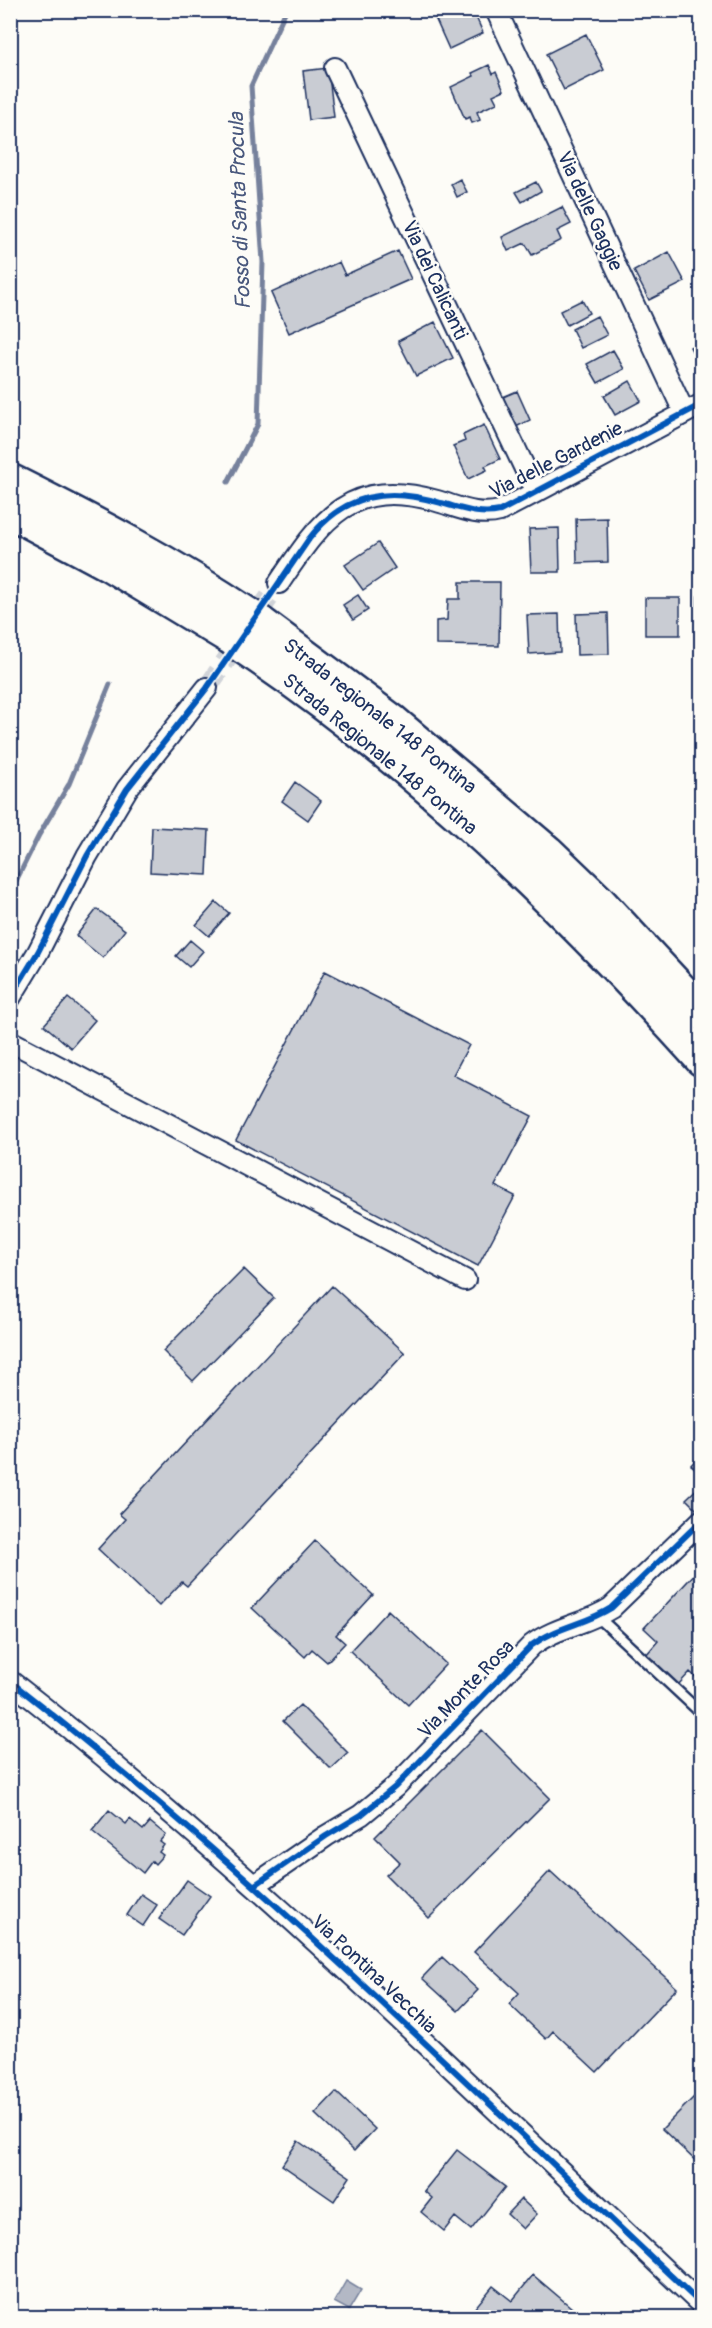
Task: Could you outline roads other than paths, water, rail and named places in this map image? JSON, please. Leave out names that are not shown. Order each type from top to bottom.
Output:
[{"type":"highway","name":"Strada regionale 148 Pontina","points":[[10,481],[93,522],[166,563],[246,631],[393,722],[547,852],[598,901],[702,1013]]},
{"type":"highway","name":"Strada Regionale 148 Pontina","points":[[10,511],[111,565],[246,631],[320,701],[440,799],[582,932],[702,1059]]},
{"type":"street","name":"Via delle Gaggie","points":[[496,10],[693,408]]},
{"type":"street","name":"Via dei Calicanti","points":[[334,68],[536,492]]},
{"type":"street","name":"Via delle Gardenie","points":[[279,583],[325,520],[351,503],[366,497],[389,495],[425,498],[485,513],[500,511],[693,408]]},
{"type":"street","points":[[10,998],[38,952],[87,856],[127,789],[207,688]]},
{"type":"street","points":[[10,1041],[465,1280]]},
{"type":"street","name":"Via Monte Rosa","points":[[255,1885],[361,1815],[388,1793],[532,1645],[556,1630],[597,1616],[619,1601],[702,1520]]},
{"type":"street","name":"Via Pontina Vecchia","points":[[10,1682],[139,1786],[255,1885],[702,2305]]},
{"type":"lane","points":[[597,1616],[702,1714]]},
{"type":"waterway","name":"Fosso di Santa Procula","points":[[228,482],[258,424],[263,262],[251,86],[286,10]]},
{"type":"waterway","name":"Fosso di Santa Procula","points":[[10,893],[39,835],[69,784],[110,684]]},
{"type":"tunnel","points":[[207,688],[279,583]]}]
